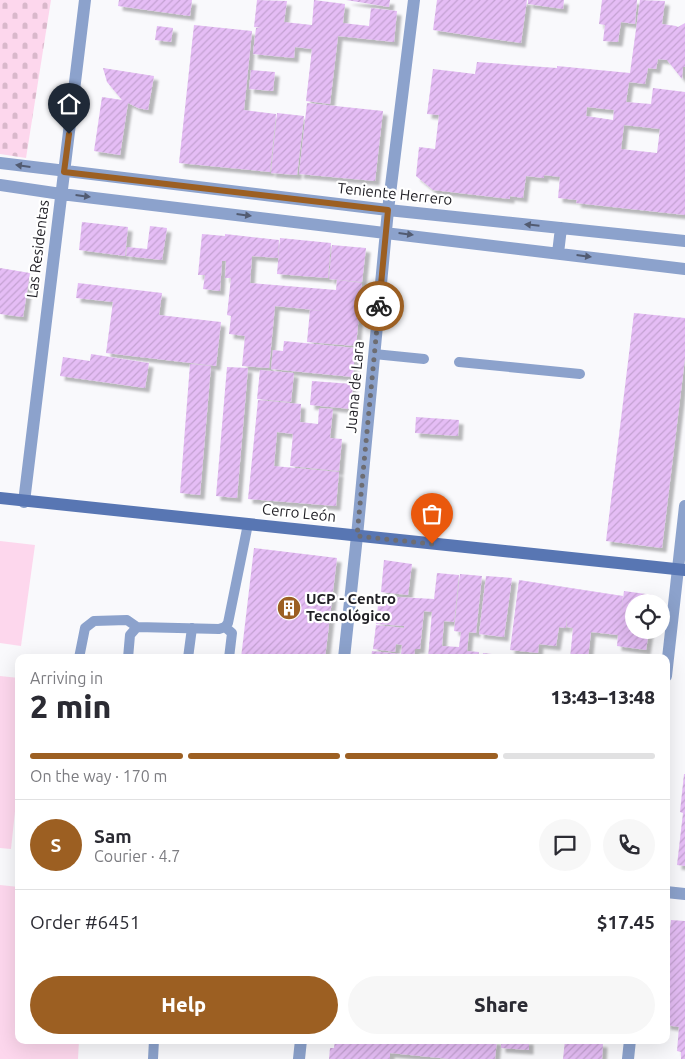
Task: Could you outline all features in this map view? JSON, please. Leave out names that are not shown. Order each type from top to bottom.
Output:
[{"type":"street","name":"Las Residentas","points":[[24,502],[85,0]]},
{"type":"street","name":"Juana de Lara","points":[[344,654],[388,210],[414,0]]},
{"type":"street","name":"Teniente Herrero","points":[[0,163],[388,210],[685,241]]},
{"type":"street","points":[[0,185],[61,194],[685,268]]},
{"type":"street","points":[[225,213],[226,191]]},
{"type":"street","points":[[558,253],[561,228]]},
{"type":"street","name":"Cerro León","points":[[0,498],[681,570]]},
{"type":"street","points":[[669,654],[681,570],[685,506]]},
{"type":"street","points":[[670,892],[685,894]]},
{"type":"street","points":[[299,1059],[301,1044]]},
{"type":"street","points":[[628,1059],[630,1044]]},
{"type":"lane","points":[[374,354],[424,359]]},
{"type":"lane","points":[[459,362],[580,374]]},
{"type":"lane","points":[[80,654],[85,628],[94,620],[127,620],[138,627],[219,629],[225,627],[228,622],[248,524]]},
{"type":"lane","points":[[128,654],[130,635],[138,627]]},
{"type":"lane","points":[[225,627],[232,633],[229,654]]},
{"type":"lane","points":[[189,654],[192,628]]},
{"type":"lane","points":[[154,1044],[154,1059]]},
{"type":"green space","points":[[0,0],[51,0],[26,158],[0,154]]},
{"type":"green space","points":[[0,541],[35,545],[21,646],[0,643]]},
{"type":"green space","points":[[0,676],[15,678],[15,812],[11,849],[0,848]]},
{"type":"green space","points":[[0,885],[15,887],[15,1044],[79,1044],[78,1059],[0,1059]]},
{"type":"building","points":[[119,0],[192,0],[190,16],[118,6]]},
{"type":"building","points":[[257,0],[287,1],[284,22],[312,25],[314,0],[345,4],[343,23],[369,26],[371,8],[397,11],[394,42],[338,36],[330,104],[306,101],[312,49],[295,47],[294,58],[253,54],[256,28],[262,28],[254,27]]},
{"type":"building","points":[[346,0],[390,0],[389,7]]},
{"type":"building","points":[[437,0],[527,0],[521,43],[433,30]]},
{"type":"building","points":[[528,0],[564,0],[563,9],[528,4]]},
{"type":"building","points":[[602,0],[637,0],[635,24],[621,22],[618,42],[603,41],[605,25],[599,24]]},
{"type":"building","points":[[640,0],[665,1],[662,24],[678,27],[685,23],[685,67],[683,67],[682,79],[667,60],[658,59],[656,69],[648,68],[645,84],[629,82],[626,102],[651,104],[653,88],[685,92],[685,215],[576,203],[577,200],[558,198],[560,177],[544,175],[544,178],[526,176],[523,198],[510,196],[510,199],[433,190],[416,176],[419,147],[435,149],[439,115],[427,114],[433,69],[475,74],[477,62],[557,68],[557,66],[630,73]],"holes":[[[587,107],[614,110],[613,120],[586,116]],[[624,125],[660,129],[657,153],[621,149]]]},
{"type":"building","points":[[194,25],[252,31],[244,110],[276,114],[270,172],[179,163]]},
{"type":"building","points":[[157,26],[173,28],[171,42],[155,40]]},
{"type":"building","points":[[103,68],[154,76],[148,110],[128,103],[120,155],[94,151],[102,97],[122,100],[107,82]]},
{"type":"building","points":[[251,70],[275,72],[273,91],[249,89]]},
{"type":"building","points":[[307,103],[383,111],[375,181],[299,174]]},
{"type":"building","points":[[277,113],[304,116],[297,175],[271,173]]},
{"type":"building","points":[[82,222],[128,227],[125,256],[79,250]]},
{"type":"building","points":[[150,226],[167,228],[162,260],[126,256],[127,247],[147,249]]},
{"type":"building","points":[[202,234],[225,236],[225,234],[279,240],[278,258],[252,256],[250,283],[336,290],[337,280],[362,283],[356,346],[307,342],[310,310],[325,311],[275,306],[269,368],[242,366],[245,336],[229,334],[231,316],[227,315],[231,278],[225,278],[226,261],[222,261],[220,291],[203,289],[205,275],[198,275]]},
{"type":"building","points":[[280,238],[331,243],[328,278],[277,274]]},
{"type":"building","points":[[332,245],[366,248],[362,282],[329,279]]},
{"type":"building","points":[[0,268],[30,273],[23,317],[0,314]]},
{"type":"building","points":[[78,283],[162,293],[159,315],[221,322],[216,366],[106,353],[113,302],[76,298]]},
{"type":"building","points":[[634,313],[685,318],[685,358],[662,548],[606,541]]},
{"type":"building","points":[[284,341],[355,348],[353,377],[271,369],[273,350],[283,351]]},
{"type":"building","points":[[91,354],[149,363],[145,388],[60,376],[63,357],[90,361]]},
{"type":"building","points":[[190,364],[211,366],[200,495],[180,493]]},
{"type":"building","points":[[227,367],[248,368],[237,498],[216,496]]},
{"type":"building","points":[[260,370],[294,373],[291,402],[257,399]]},
{"type":"building","points":[[312,381],[353,384],[351,409],[310,405]]},
{"type":"building","points":[[258,400],[301,404],[300,422],[318,424],[319,408],[333,409],[330,438],[342,439],[339,471],[290,466],[293,434],[277,432],[274,466],[339,472],[336,506],[248,499]]},
{"type":"building","points":[[416,417],[459,420],[458,436],[415,433]]},
{"type":"building","name":"UCP - Centro Tecnológico","points":[[254,548],[337,558],[325,654],[241,654]]},
{"type":"building","points":[[384,560],[412,564],[408,595],[381,592]]},
{"type":"building","points":[[437,573],[459,575],[454,622],[444,621],[442,646],[459,647],[461,632],[454,631],[460,574],[482,576],[476,633],[469,632],[467,651],[479,652],[479,654],[428,654],[432,612],[424,611],[420,649],[415,649],[414,654],[401,654],[402,645],[396,644],[395,652],[373,649],[376,625],[404,628],[404,626],[376,624],[379,596],[434,599]]},
{"type":"building","points":[[486,576],[512,578],[504,637],[479,634]]},
{"type":"building","points":[[519,580],[623,596],[620,623],[624,591],[646,594],[625,594],[625,639],[648,639],[646,650],[617,646],[618,635],[591,632],[588,654],[570,654],[573,628],[567,627],[567,617],[566,628],[559,627],[556,646],[539,644],[538,653],[510,650]]},
{"type":"building","points":[[372,651],[401,654],[372,654]]},
{"type":"building","points":[[684,774],[685,866],[677,865],[683,813],[680,812]]},
{"type":"building","points":[[671,920],[685,921],[685,1059],[681,1059],[681,1052],[677,1051],[679,1027],[670,1026]]},
{"type":"building","points":[[334,1044],[497,1044],[495,1059],[450,1059],[390,1053],[390,1059],[329,1059],[330,1048],[334,1048]]},
{"type":"building","points":[[501,1044],[529,1044],[529,1050],[501,1048]]},
{"type":"building","points":[[565,1044],[603,1044],[602,1059],[563,1059]]},
{"type":"way so far","points":[[379,306],[357,536],[432,544]]},
{"type":"place","name":"UCP - Centro Tecnológico","points":[[289,608]]},
{"type":"route","points":[[69,134],[64,172],[388,210],[379,306]]}]
